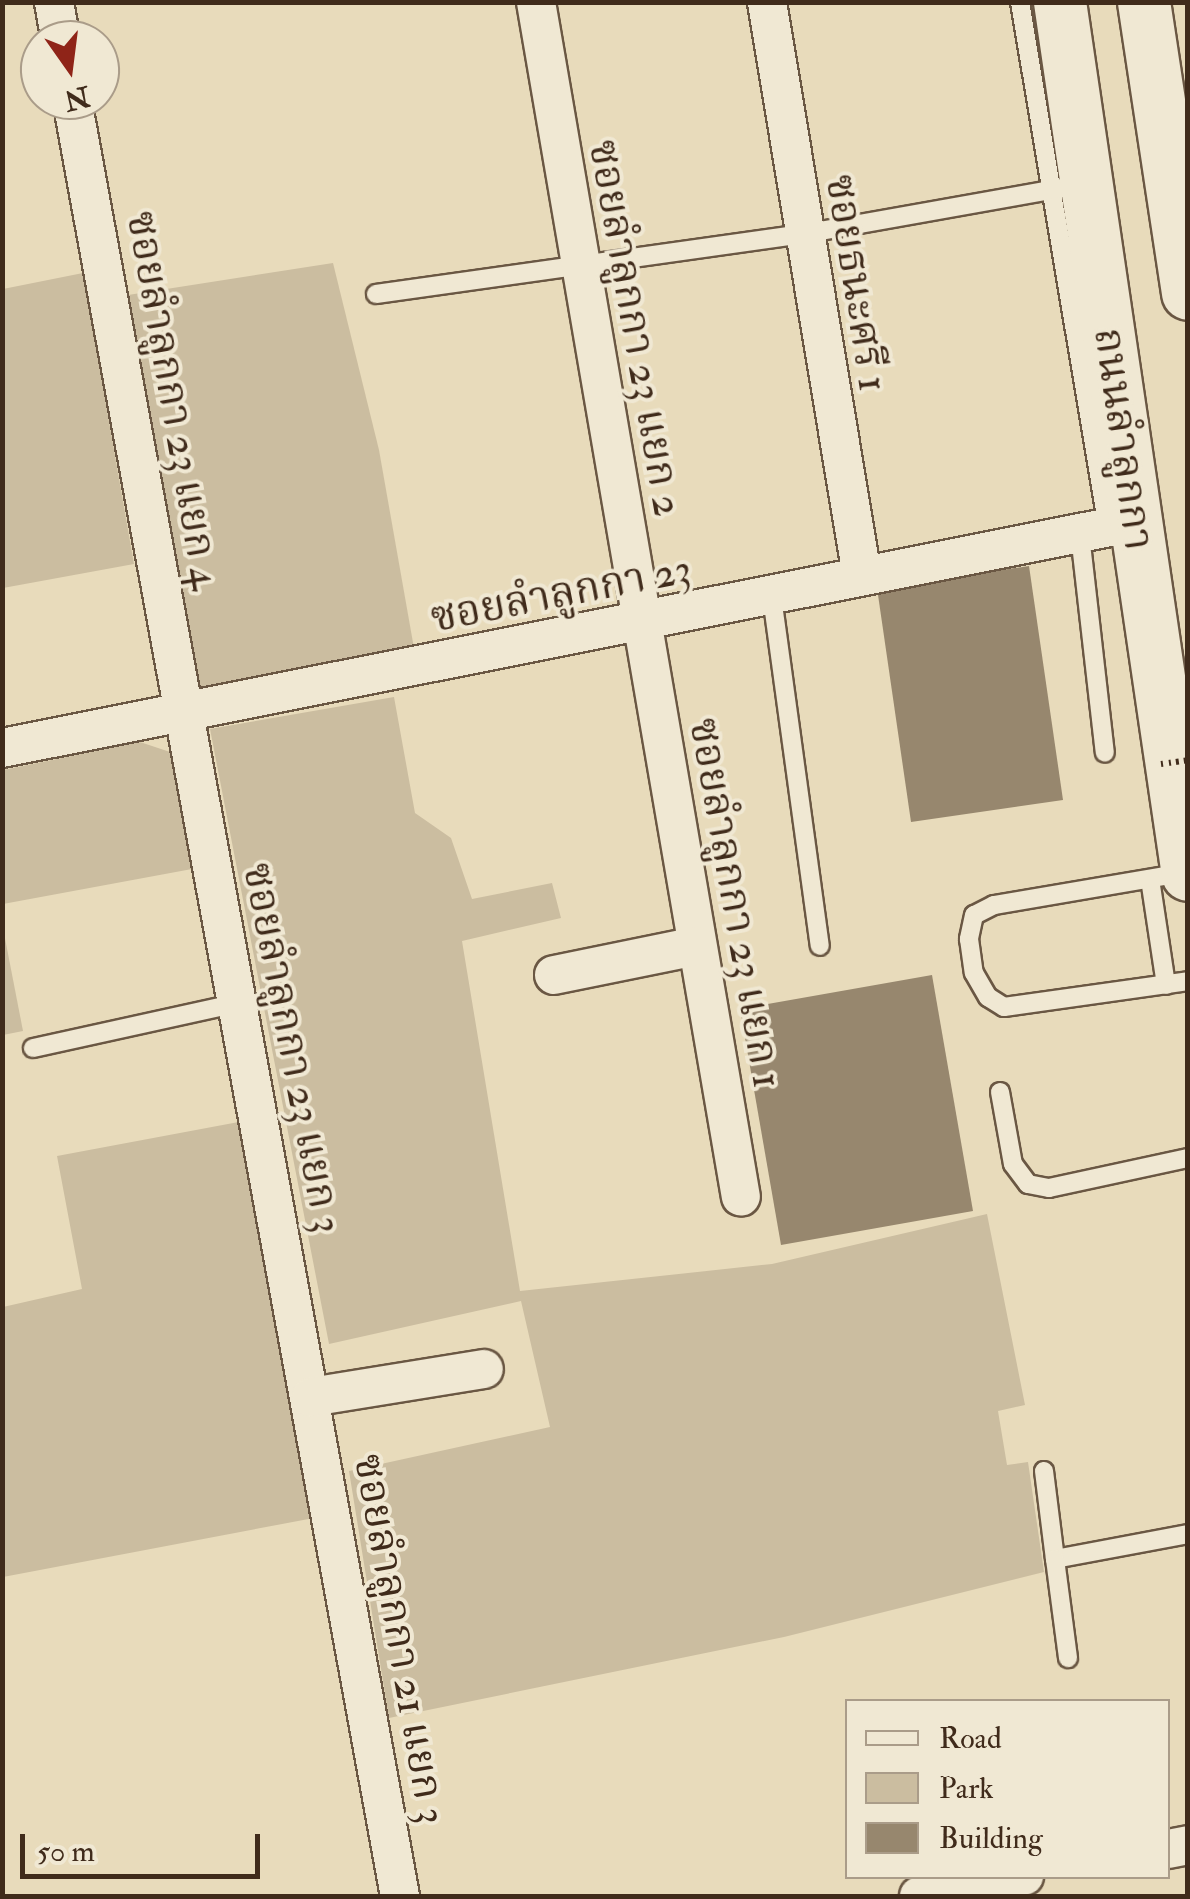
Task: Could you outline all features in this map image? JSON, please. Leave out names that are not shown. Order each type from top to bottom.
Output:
[{"type":"main road","name":"ถนนลำลูกกา","points":[[1060,2],[1066,187],[1108,528],[1175,876]]},
{"type":"main road","name":"ถนนลำลูกกา","points":[[1144,2],[1188,294]]},
{"type":"street","name":"ซอยลำลูกกา 23 แยก 2","points":[[536,2],[640,624]]},
{"type":"street","name":"ซอยธนะศรี 1","points":[[766,2],[862,576]]},
{"type":"street","name":"ซอยลำลูกกา 23 แยก 4","points":[[76,120],[184,716]]},
{"type":"street","name":"ซอยลำลูกกา 23","points":[[2,748],[184,716],[1108,528]]},
{"type":"street","name":"ซอยลำลูกกา 23 แยก 1","points":[[640,624],[741,1198]]},
{"type":"street","name":"ซอยลำลูกกา 23 แยก 3","points":[[184,716],[311,1397]]},
{"type":"street","points":[[554,975],[697,946]]},
{"type":"street","points":[[311,1397],[484,1369]]},
{"type":"street","name":"ซอยลำลูกกา 21 แยก 3","points":[[311,1397],[400,1896]]},
{"type":"street","points":[[919,1896],[1008,1879]]},
{"type":"lane","points":[[376,294],[803,234],[1066,187],[1020,2]]},
{"type":"lane","points":[[1105,753],[1108,528]]},
{"type":"lane","points":[[772,597],[820,946]]},
{"type":"lane","points":[[1166,984],[1175,876],[994,905],[974,915],[974,973],[988,997],[1004,1007],[1188,982]]},
{"type":"lane","points":[[33,1048],[238,1003]]},
{"type":"lane","points":[[1000,1092],[1013,1164],[1028,1184],[1048,1188],[1188,1158]]},
{"type":"lane","points":[[1044,1472],[1068,1658]]},
{"type":"lane","points":[[1055,1558],[1188,1534]]},
{"type":"path","points":[[1161,764],[1188,760]]},
{"type":"green space","points":[[333,263],[379,450],[415,654],[212,698],[191,689],[128,295]]},
{"type":"green space","points":[[83,273],[134,564],[3,588],[3,289]]},
{"type":"green space","points":[[394,697],[415,813],[451,838],[472,899],[552,883],[561,918],[462,941],[520,1291],[772,1264],[987,1214],[1025,1405],[998,1411],[1007,1465],[1028,1462],[1044,1572],[784,1637],[389,1718],[349,1471],[550,1427],[521,1301],[329,1344],[210,729]]},
{"type":"green space","points":[[140,742],[170,752],[192,869],[3,904],[3,770]]},
{"type":"green space","points":[[3,928],[23,1031],[2,1035]]},
{"type":"green space","points":[[244,1121],[319,1517],[3,1577],[3,1307],[82,1289],[57,1156]]},
{"type":"building","points":[[1029,566],[1063,800],[911,822],[877,588]]},
{"type":"building","points":[[932,975],[973,1211],[781,1245],[740,1009]]}]
